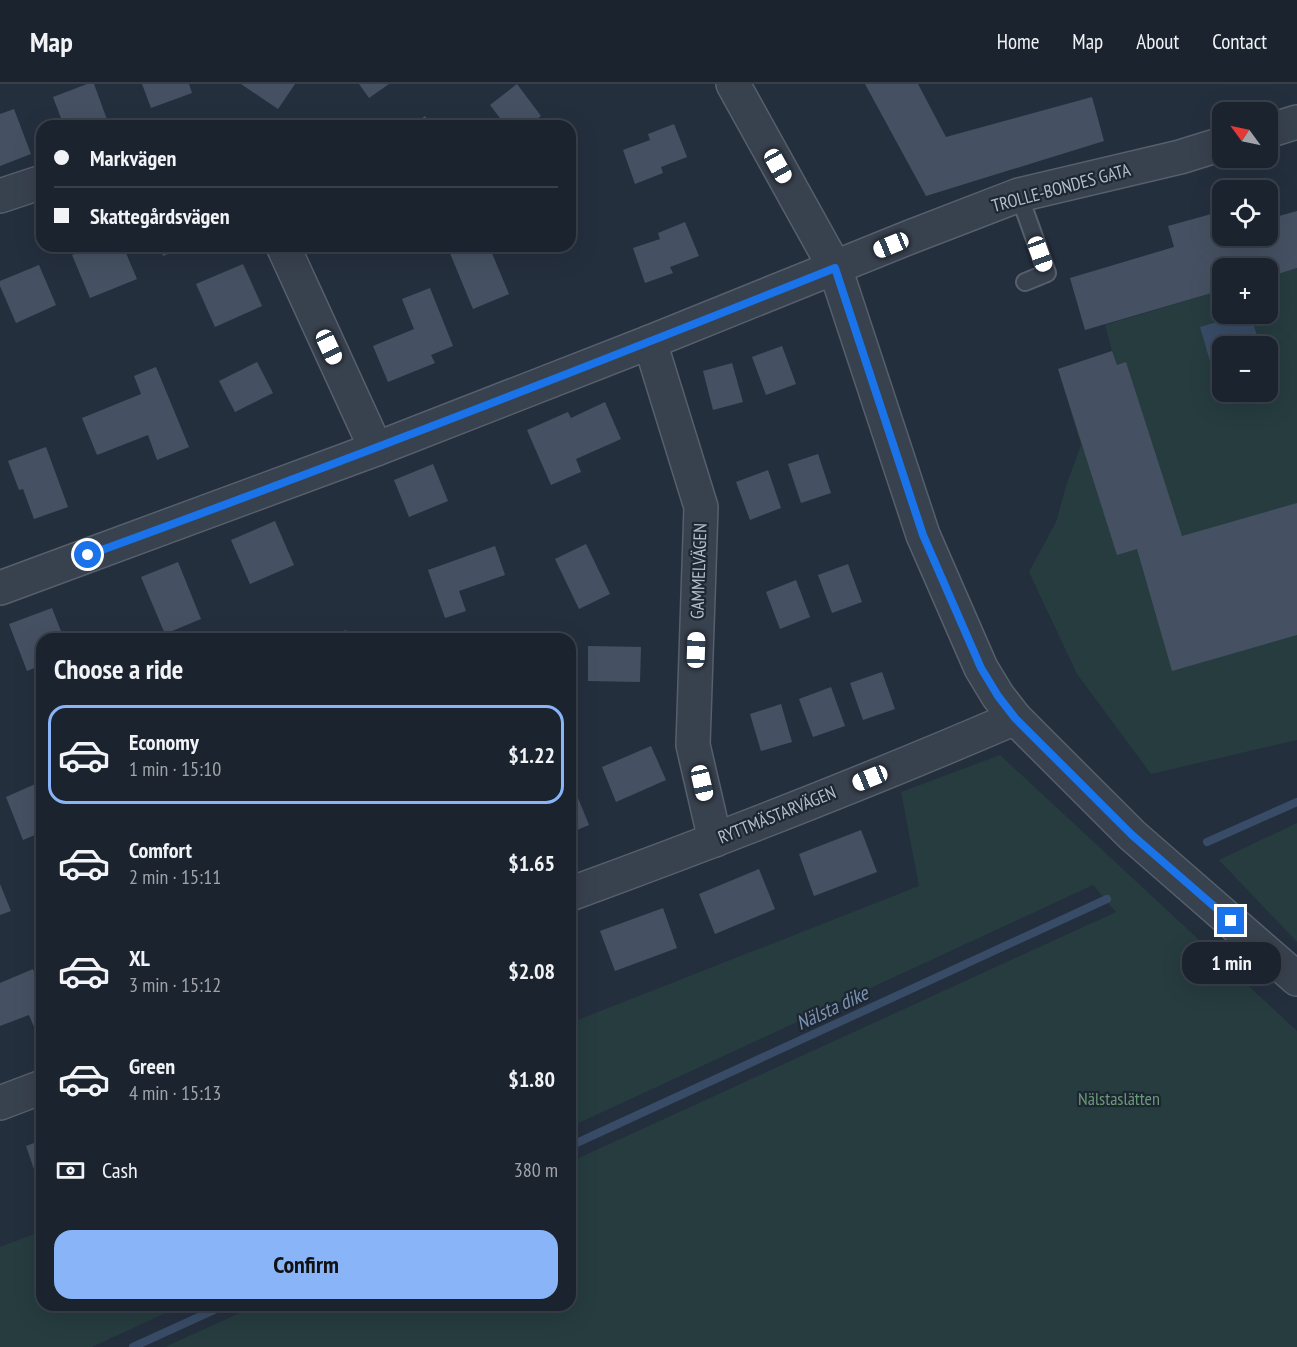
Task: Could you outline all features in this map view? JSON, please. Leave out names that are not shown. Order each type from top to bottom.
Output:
[{"type":"street","points":[[733,84],[835,268],[923,535],[981,668],[998,696],[1015,718],[1132,835],[1297,979]]},
{"type":"street","points":[[1278,128],[1297,122]]},
{"type":"street","name":"TROLLE-BONDES GATA","points":[[0,588],[376,449],[1019,195],[1180,157],[1212,147]]},
{"type":"street","points":[[0,196],[36,184]]},
{"type":"street","points":[[286,252],[376,449]]},
{"type":"street","name":"GAMMELVÄGEN","points":[[650,342],[701,507],[693,745],[716,840]]},
{"type":"street","name":"RYTTMÄSTARVÄGEN","points":[[576,892],[716,840],[1015,718]]},
{"type":"street","points":[[0,1103],[36,1089]]},
{"type":"lane","points":[[1019,195],[1047,273],[1026,282]]},
{"type":"green space","points":[[1297,268],[1297,740],[1151,774],[1077,674],[1029,572],[1056,522],[1081,445],[1058,369],[1112,351],[1105,325],[1212,293],[1212,324],[1278,324],[1278,274]]},
{"type":"green space","name":"Nälstaslätten","points":[[1000,755],[1297,1031],[1297,1347],[165,1347],[244,1311],[576,1311],[576,1159],[1116,912],[1093,885],[576,1124],[576,1021],[919,886],[901,792]]},
{"type":"green space","points":[[1297,823],[1297,942],[1219,860]]},
{"type":"green space","points":[[36,1233],[36,1311],[170,1311],[92,1347],[0,1347],[0,1247]]},
{"type":"water","points":[[1212,324],[1253,324],[1257,336],[1212,336],[1212,360],[1210,361],[1200,327]]},
{"type":"building","points":[[87,84],[94,84],[107,120],[62,120],[53,97]]},
{"type":"building","points":[[142,84],[189,84],[192,93],[151,108]]},
{"type":"building","points":[[241,84],[295,84],[278,109]]},
{"type":"building","points":[[359,84],[389,84],[369,98]]},
{"type":"building","points":[[517,84],[541,116],[535,120],[501,120],[490,105]]},
{"type":"building","points":[[865,84],[918,84],[946,137],[1092,97],[1104,141],[926,196]]},
{"type":"building","points":[[14,109],[31,154],[0,166],[0,114]]},
{"type":"building","points":[[674,124],[687,157],[661,167],[663,173],[635,184],[623,150],[650,140],[648,134]]},
{"type":"building","points":[[1297,211],[1297,268],[1278,274],[1278,258],[1212,258],[1212,293],[1085,330],[1070,278],[1174,247],[1168,226],[1212,214],[1212,246],[1278,246],[1278,216]]},
{"type":"building","points":[[685,222],[699,256],[670,267],[673,273],[645,283],[633,248],[660,239],[658,233]]},
{"type":"building","points":[[79,252],[126,252],[137,279],[90,298],[72,255]]},
{"type":"building","points":[[161,252],[173,252],[163,256]]},
{"type":"building","points":[[449,252],[492,252],[509,294],[473,309]]},
{"type":"building","points":[[243,264],[262,306],[215,327],[196,284]]},
{"type":"building","points":[[39,265],[56,305],[16,323],[0,281]]},
{"type":"building","points":[[430,288],[453,346],[431,355],[435,363],[388,382],[373,346],[414,329],[402,299]]},
{"type":"building","points":[[782,346],[796,384],[766,395],[752,357]]},
{"type":"building","points":[[1112,351],[1117,365],[1126,362],[1182,536],[1297,503],[1297,635],[1172,671],[1137,549],[1117,555],[1058,369]]},
{"type":"building","points":[[257,362],[273,393],[235,412],[219,381]]},
{"type":"building","points":[[732,363],[743,402],[713,410],[703,371]]},
{"type":"building","points":[[156,367],[189,447],[157,460],[148,435],[97,455],[82,418],[141,394],[134,376]]},
{"type":"building","points":[[605,402],[621,439],[576,459],[581,472],[551,485],[527,430],[568,412],[571,418]]},
{"type":"building","points":[[46,447],[68,507],[34,519],[23,489],[19,490],[8,461]]},
{"type":"building","points":[[818,454],[831,493],[801,503],[788,464]]},
{"type":"building","points":[[433,464],[448,501],[409,517],[394,480]]},
{"type":"building","points":[[768,470],[781,508],[750,520],[736,482]]},
{"type":"building","points":[[275,521],[294,565],[250,584],[231,540]]},
{"type":"building","points":[[586,544],[610,594],[579,609],[555,559]]},
{"type":"building","points":[[495,546],[505,575],[459,591],[466,611],[445,618],[428,570]]},
{"type":"building","points":[[178,562],[201,619],[165,633],[141,577]]},
{"type":"building","points":[[848,564],[862,602],[832,613],[818,575]]},
{"type":"building","points":[[796,580],[810,617],[780,629],[766,592]]},
{"type":"building","points":[[52,608],[62,633],[36,633],[36,667],[27,671],[9,624]]},
{"type":"building","points":[[588,646],[641,647],[640,682],[588,681]]},
{"type":"building","points":[[882,672],[895,709],[863,720],[850,683]]},
{"type":"building","points":[[831,687],[845,726],[813,737],[799,699]]},
{"type":"building","points":[[781,704],[792,742],[761,751],[750,714]]},
{"type":"building","points":[[651,746],[666,780],[616,802],[602,767]]},
{"type":"building","points":[[36,784],[36,835],[23,840],[6,797]]},
{"type":"building","points":[[576,793],[589,825],[576,830]]},
{"type":"building","points":[[861,830],[877,872],[814,896],[799,854]]},
{"type":"building","points":[[759,869],[775,909],[715,934],[699,894]]},
{"type":"building","points":[[0,884],[11,911],[0,915]]},
{"type":"building","points":[[663,908],[677,948],[615,971],[600,931]]},
{"type":"building","points":[[33,969],[36,976],[36,1032],[29,1015],[0,1026],[0,983]]},
{"type":"building","points":[[36,1142],[36,1175],[26,1146]]},
{"type":"waterway","name":"Nälsta dike","points":[[1207,842],[1297,802]]},
{"type":"waterway","name":"Nälsta dike","points":[[576,1143],[1107,899]]},
{"type":"waterway","name":"Nälsta dike","points":[[133,1347],[212,1311]]},
{"type":"route","points":[[88,555],[376,449],[835,268],[923,535],[981,668],[1015,718],[1132,835],[1231,921]]}]
